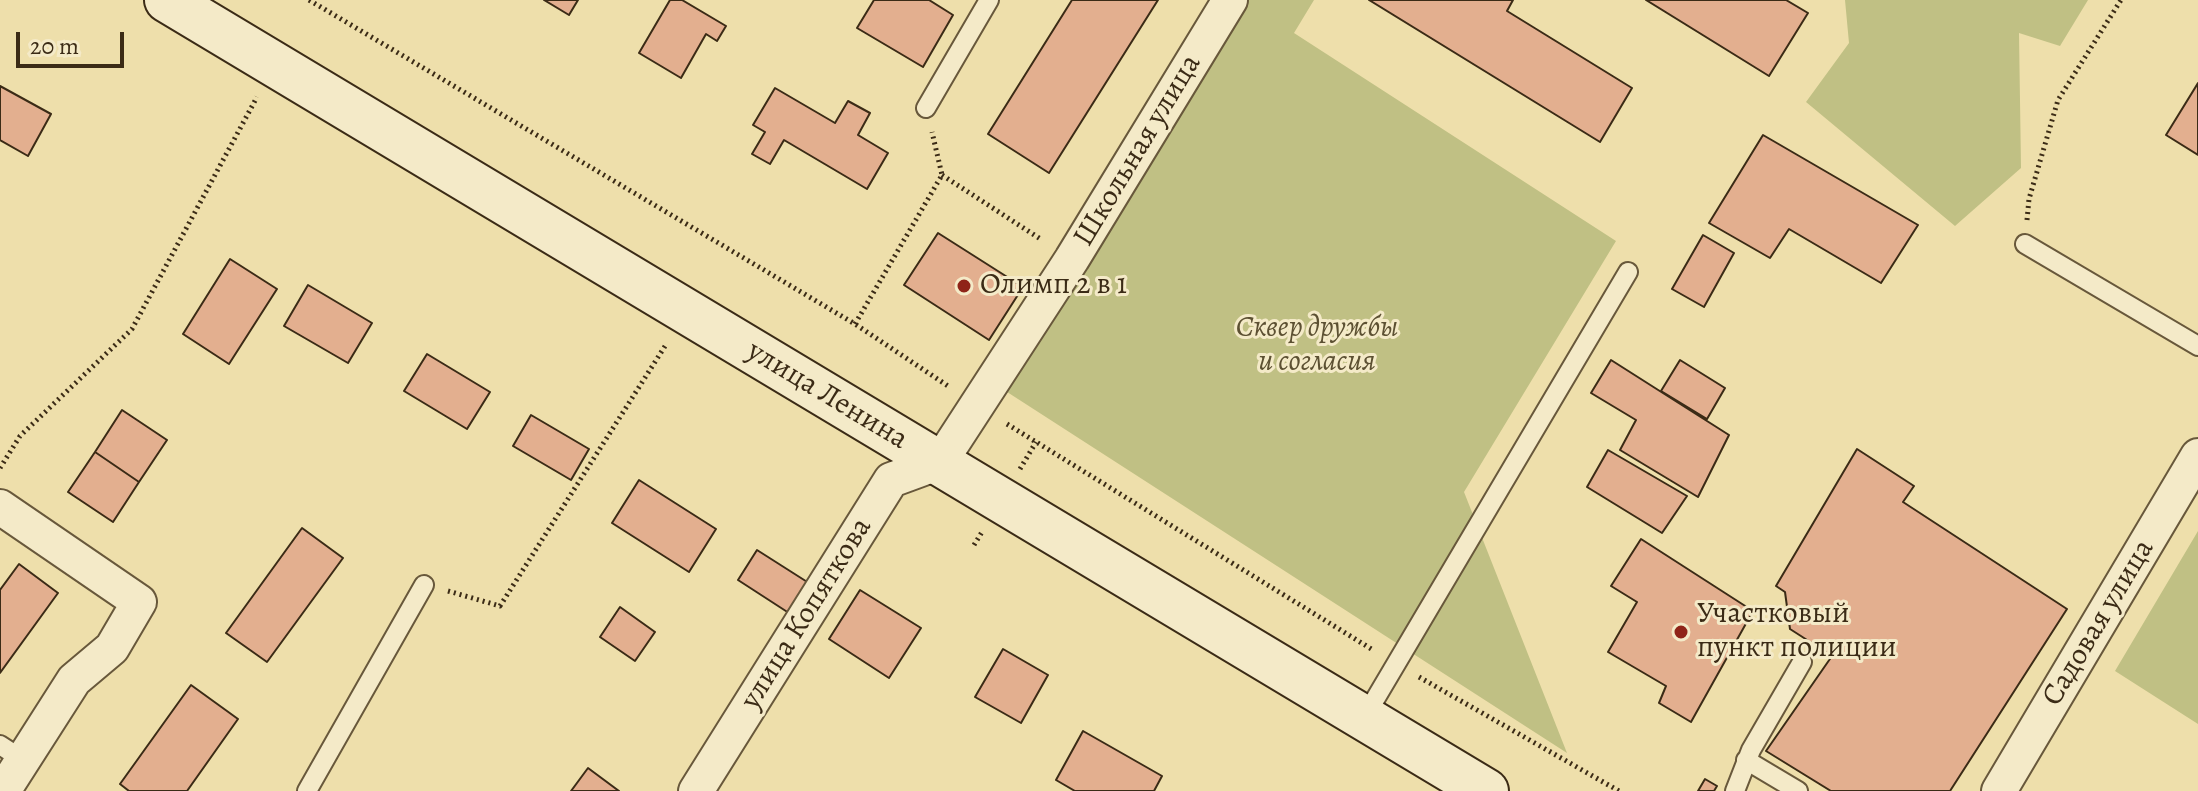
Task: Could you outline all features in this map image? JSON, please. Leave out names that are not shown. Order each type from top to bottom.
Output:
[{"type":"main road","name":"улица Ленина","points":[[167,0],[940,462],[1059,538],[1486,791]]},
{"type":"street","name":"Школьная улица","points":[[940,462],[1072,259],[1230,0]]},
{"type":"street","name":"Садовая улица","points":[[1999,791],[2198,456]]},
{"type":"street","name":"улица Копяткова","points":[[696,791],[891,480],[940,462]]},
{"type":"street","points":[[0,507],[139,602],[112,648],[74,680],[12,752],[3,791]]},
{"type":"lane","points":[[926,108],[989,0]]},
{"type":"lane","points":[[2025,244],[2198,346]]},
{"type":"lane","points":[[1364,718],[1628,272]]},
{"type":"lane","points":[[307,791],[424,585]]},
{"type":"lane","points":[[1735,791],[1746,760],[1802,662]]},
{"type":"lane","points":[[1746,760],[1798,791]]},
{"type":"path","points":[[2025,244],[2029,199],[2058,100],[2121,0]]},
{"type":"path","points":[[0,468],[20,436],[132,329],[275,64]]},
{"type":"path","points":[[926,108],[942,175],[1072,259]]},
{"type":"path","points":[[855,324],[942,175]]},
{"type":"path","points":[[424,585],[500,606],[687,311]]},
{"type":"green space","name":"Сквер дружбы и согласия","points":[[1245,0],[1314,0],[1294,33],[1616,241],[1464,492],[1567,753],[1004,390]]},
{"type":"green space","points":[[1845,0],[2088,0],[2060,46],[2019,33],[2021,168],[1955,226],[1806,102],[1849,43]]},
{"type":"green space","points":[[2198,531],[2198,724],[2115,671]]},
{"type":"building","points":[[544,0],[578,0],[569,15]]},
{"type":"building","points":[[670,0],[682,0],[726,26],[717,41],[706,34],[681,78],[639,53]]},
{"type":"building","points":[[874,0],[929,0],[953,15],[923,67],[857,28]]},
{"type":"building","points":[[1072,0],[1158,0],[1049,173],[988,134]]},
{"type":"building","points":[[1369,0],[1513,0],[1507,11],[1632,88],[1600,142]]},
{"type":"building","points":[[1646,0],[1786,0],[1808,13],[1769,76]]},
{"type":"building","points":[[2198,83],[2198,155],[2166,135]]},
{"type":"building","points":[[0,86],[51,114],[28,156],[0,140]]},
{"type":"building","points":[[775,88],[835,123],[848,101],[870,113],[858,135],[888,153],[867,189],[784,140],[770,164],[752,154],[765,132],[753,125]]},
{"type":"building","points":[[1763,135],[1918,225],[1881,283],[1789,229],[1770,258],[1709,223]]},
{"type":"building","name":"Олимп 2 в 1","points":[[938,233],[1023,287],[989,340],[904,285]]},
{"type":"building","points":[[1703,235],[1734,253],[1704,307],[1672,289]]},
{"type":"building","points":[[230,259],[277,289],[229,364],[183,334]]},
{"type":"building","points":[[308,285],[372,323],[348,363],[284,326]]},
{"type":"building","points":[[427,354],[490,392],[467,429],[404,391]]},
{"type":"building","points":[[1611,360],[1729,435],[1698,497],[1620,450],[1636,420],[1591,393]]},
{"type":"building","points":[[1680,360],[1725,388],[1707,419],[1661,391]]},
{"type":"building","points":[[122,410],[167,440],[139,482],[95,452]]},
{"type":"building","points":[[531,415],[589,449],[571,480],[513,446]]},
{"type":"building","points":[[1857,449],[1914,486],[1903,502],[2067,609],[1950,791],[1831,791],[1766,751],[1832,656],[1790,629],[1785,592],[1776,586]]},
{"type":"building","points":[[1608,450],[1687,496],[1662,533],[1587,487]]},
{"type":"building","points":[[95,452],[139,482],[113,522],[68,492]]},
{"type":"building","points":[[639,480],[716,529],[689,572],[612,523]]},
{"type":"building","points":[[302,528],[343,558],[267,662],[226,633]]},
{"type":"building","name":"Участковый пункт полиции","points":[[1641,539],[1753,611],[1691,722],[1659,703],[1666,686],[1608,652],[1637,602],[1611,586]]},
{"type":"building","points":[[757,550],[812,585],[792,615],[738,580]]},
{"type":"building","points":[[19,564],[58,593],[0,673],[0,590]]},
{"type":"building","points":[[860,590],[921,628],[889,678],[829,639]]},
{"type":"building","points":[[620,607],[655,632],[635,661],[600,637]]},
{"type":"building","points":[[1003,649],[1048,675],[1021,723],[975,697]]},
{"type":"building","points":[[191,685],[238,719],[187,791],[129,791],[120,784]]},
{"type":"building","points":[[1083,731],[1162,776],[1154,791],[1075,791],[1056,780]]},
{"type":"building","points":[[588,768],[619,791],[571,791]]},
{"type":"building","points":[[1705,779],[1717,786],[1714,791],[1698,791]]},
{"type":"place","name":"Олимп 2 в 1","points":[[964,286]]},
{"type":"place","name":"Участковый пункт полиции","points":[[1681,632]]}]
